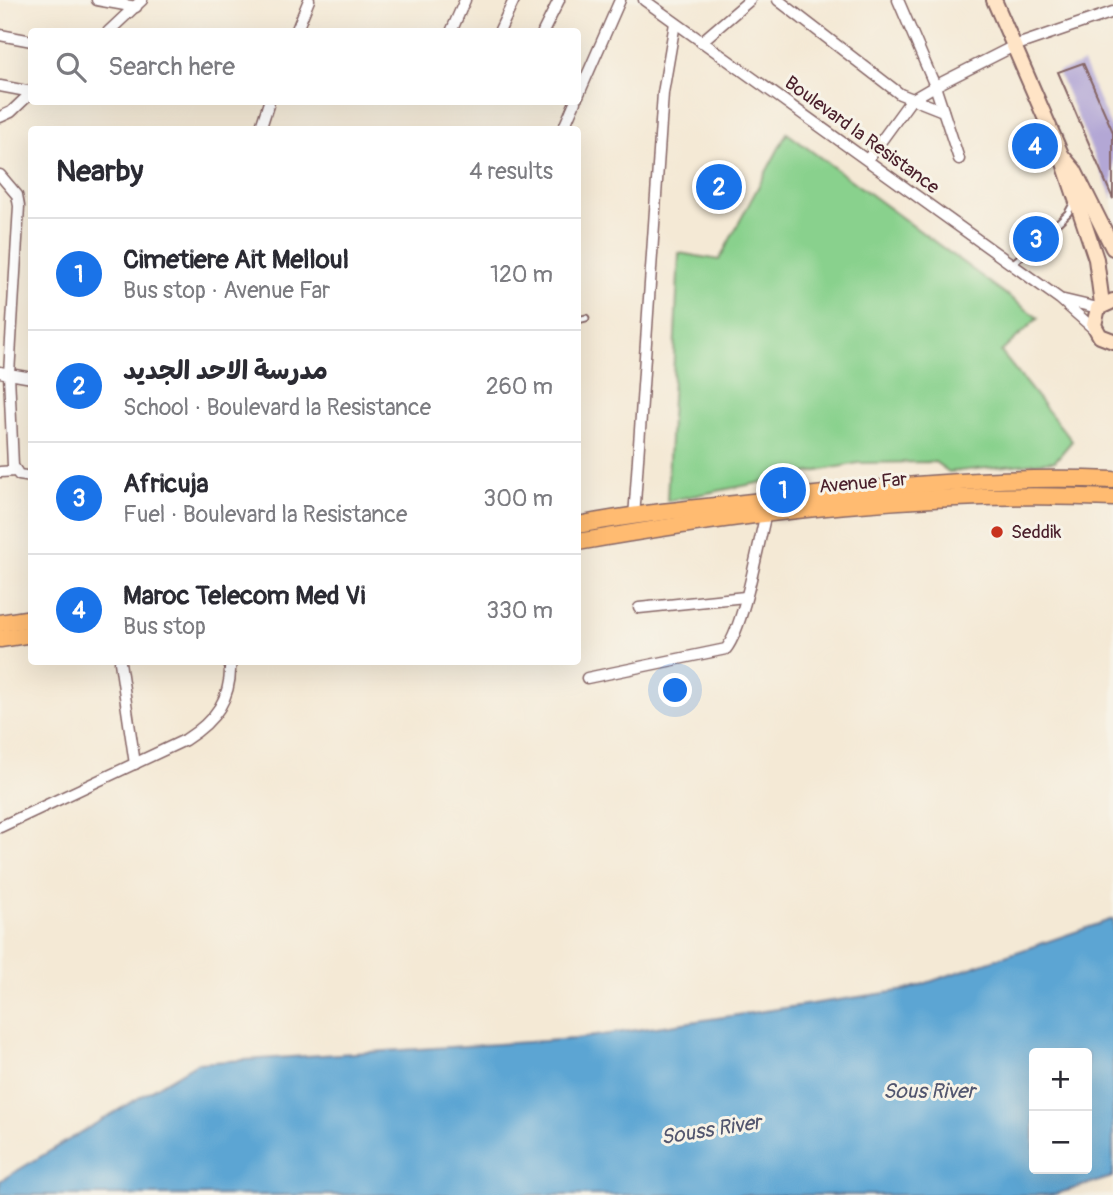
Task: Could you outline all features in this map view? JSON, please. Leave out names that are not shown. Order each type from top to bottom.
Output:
[{"type":"main road","points":[[994,0],[1061,154],[1074,201],[1096,259],[1104,304],[1094,318],[1097,331],[1112,342]]},
{"type":"main road","points":[[1061,154],[1074,170],[1113,248]]},
{"type":"main road","points":[[1089,479],[1113,470]]},
{"type":"main road","name":"Avenue Far","points":[[581,524],[634,515],[895,485],[981,480],[1113,480]]},
{"type":"main road","name":"Avenue Far","points":[[581,542],[766,513],[977,496],[1113,498]]},
{"type":"main road","points":[[0,623],[28,619]]},
{"type":"main road","points":[[0,639],[28,635]]},
{"type":"street","points":[[97,0],[139,4]]},
{"type":"street","points":[[298,28],[309,0]]},
{"type":"street","points":[[453,28],[465,0]]},
{"type":"street","points":[[501,28],[514,0]]},
{"type":"street","points":[[545,28],[559,0]]},
{"type":"street","points":[[581,89],[620,0]]},
{"type":"street","name":"Boulevard la Resistance","points":[[644,0],[1060,299],[1097,331]]},
{"type":"street","points":[[701,41],[750,0]]},
{"type":"street","points":[[779,0],[911,100],[943,111]]},
{"type":"street","points":[[898,0],[935,86],[959,159]]},
{"type":"street","points":[[112,28],[139,4]]},
{"type":"street","points":[[868,159],[911,100],[1014,46],[1113,12]]},
{"type":"street","points":[[632,533],[663,93],[675,23]]},
{"type":"street","points":[[0,35],[28,40]]},
{"type":"street","points":[[0,86],[28,91]]},
{"type":"street","points":[[0,117],[11,112],[28,96]]},
{"type":"street","points":[[261,126],[268,105]]},
{"type":"street","points":[[565,125],[574,105]]},
{"type":"street","points":[[0,175],[17,195],[19,206],[4,373],[11,459],[16,471]]},
{"type":"street","name":"Boulevard la Resistance","points":[[1060,299],[1104,304]]},
{"type":"street","points":[[4,373],[28,376]]},
{"type":"street","points":[[0,471],[16,471],[28,476]]},
{"type":"street","points":[[587,678],[726,649],[731,642],[745,597],[766,513]]},
{"type":"street","points":[[639,608],[745,597]]},
{"type":"street","points":[[120,665],[135,764]]},
{"type":"street","points":[[0,827],[185,740],[213,719],[224,702],[230,665]]},
{"type":"lane","points":[[1044,236],[1068,213],[1074,201]]},
{"type":"lane","points":[[1012,264],[1031,248]]},
{"type":"lane","points":[[581,319],[586,318]]},
{"type":"green space","points":[[787,133],[1038,318],[1001,352],[1072,441],[1055,461],[949,472],[935,462],[858,463],[667,501],[679,253],[719,260]]},
{"type":"water","name":"Sous River","points":[[1113,919],[1113,1177],[1052,1195],[0,1195],[0,1181],[197,1063],[575,1039],[906,990]]},
{"type":"building","points":[[1083,63],[1113,132],[1113,199],[1058,72]]},
{"type":"building","points":[[1034,222],[1050,243],[1036,253],[1020,232]]},
{"type":"place","name":"Maroc Telecom Med Vi","points":[[1035,146]]},
{"type":"place","name":"مدرسة الاحد الجديد","points":[[719,187]]},
{"type":"place","name":"Africuja","points":[[1036,239]]},
{"type":"place","name":"Cimetiere Ait Melloul","points":[[783,490]]},
{"type":"place","name":"Seddik","points":[[997,532]]},
{"type":"water label","name":"Souss River","points":[[711,1130]]}]
